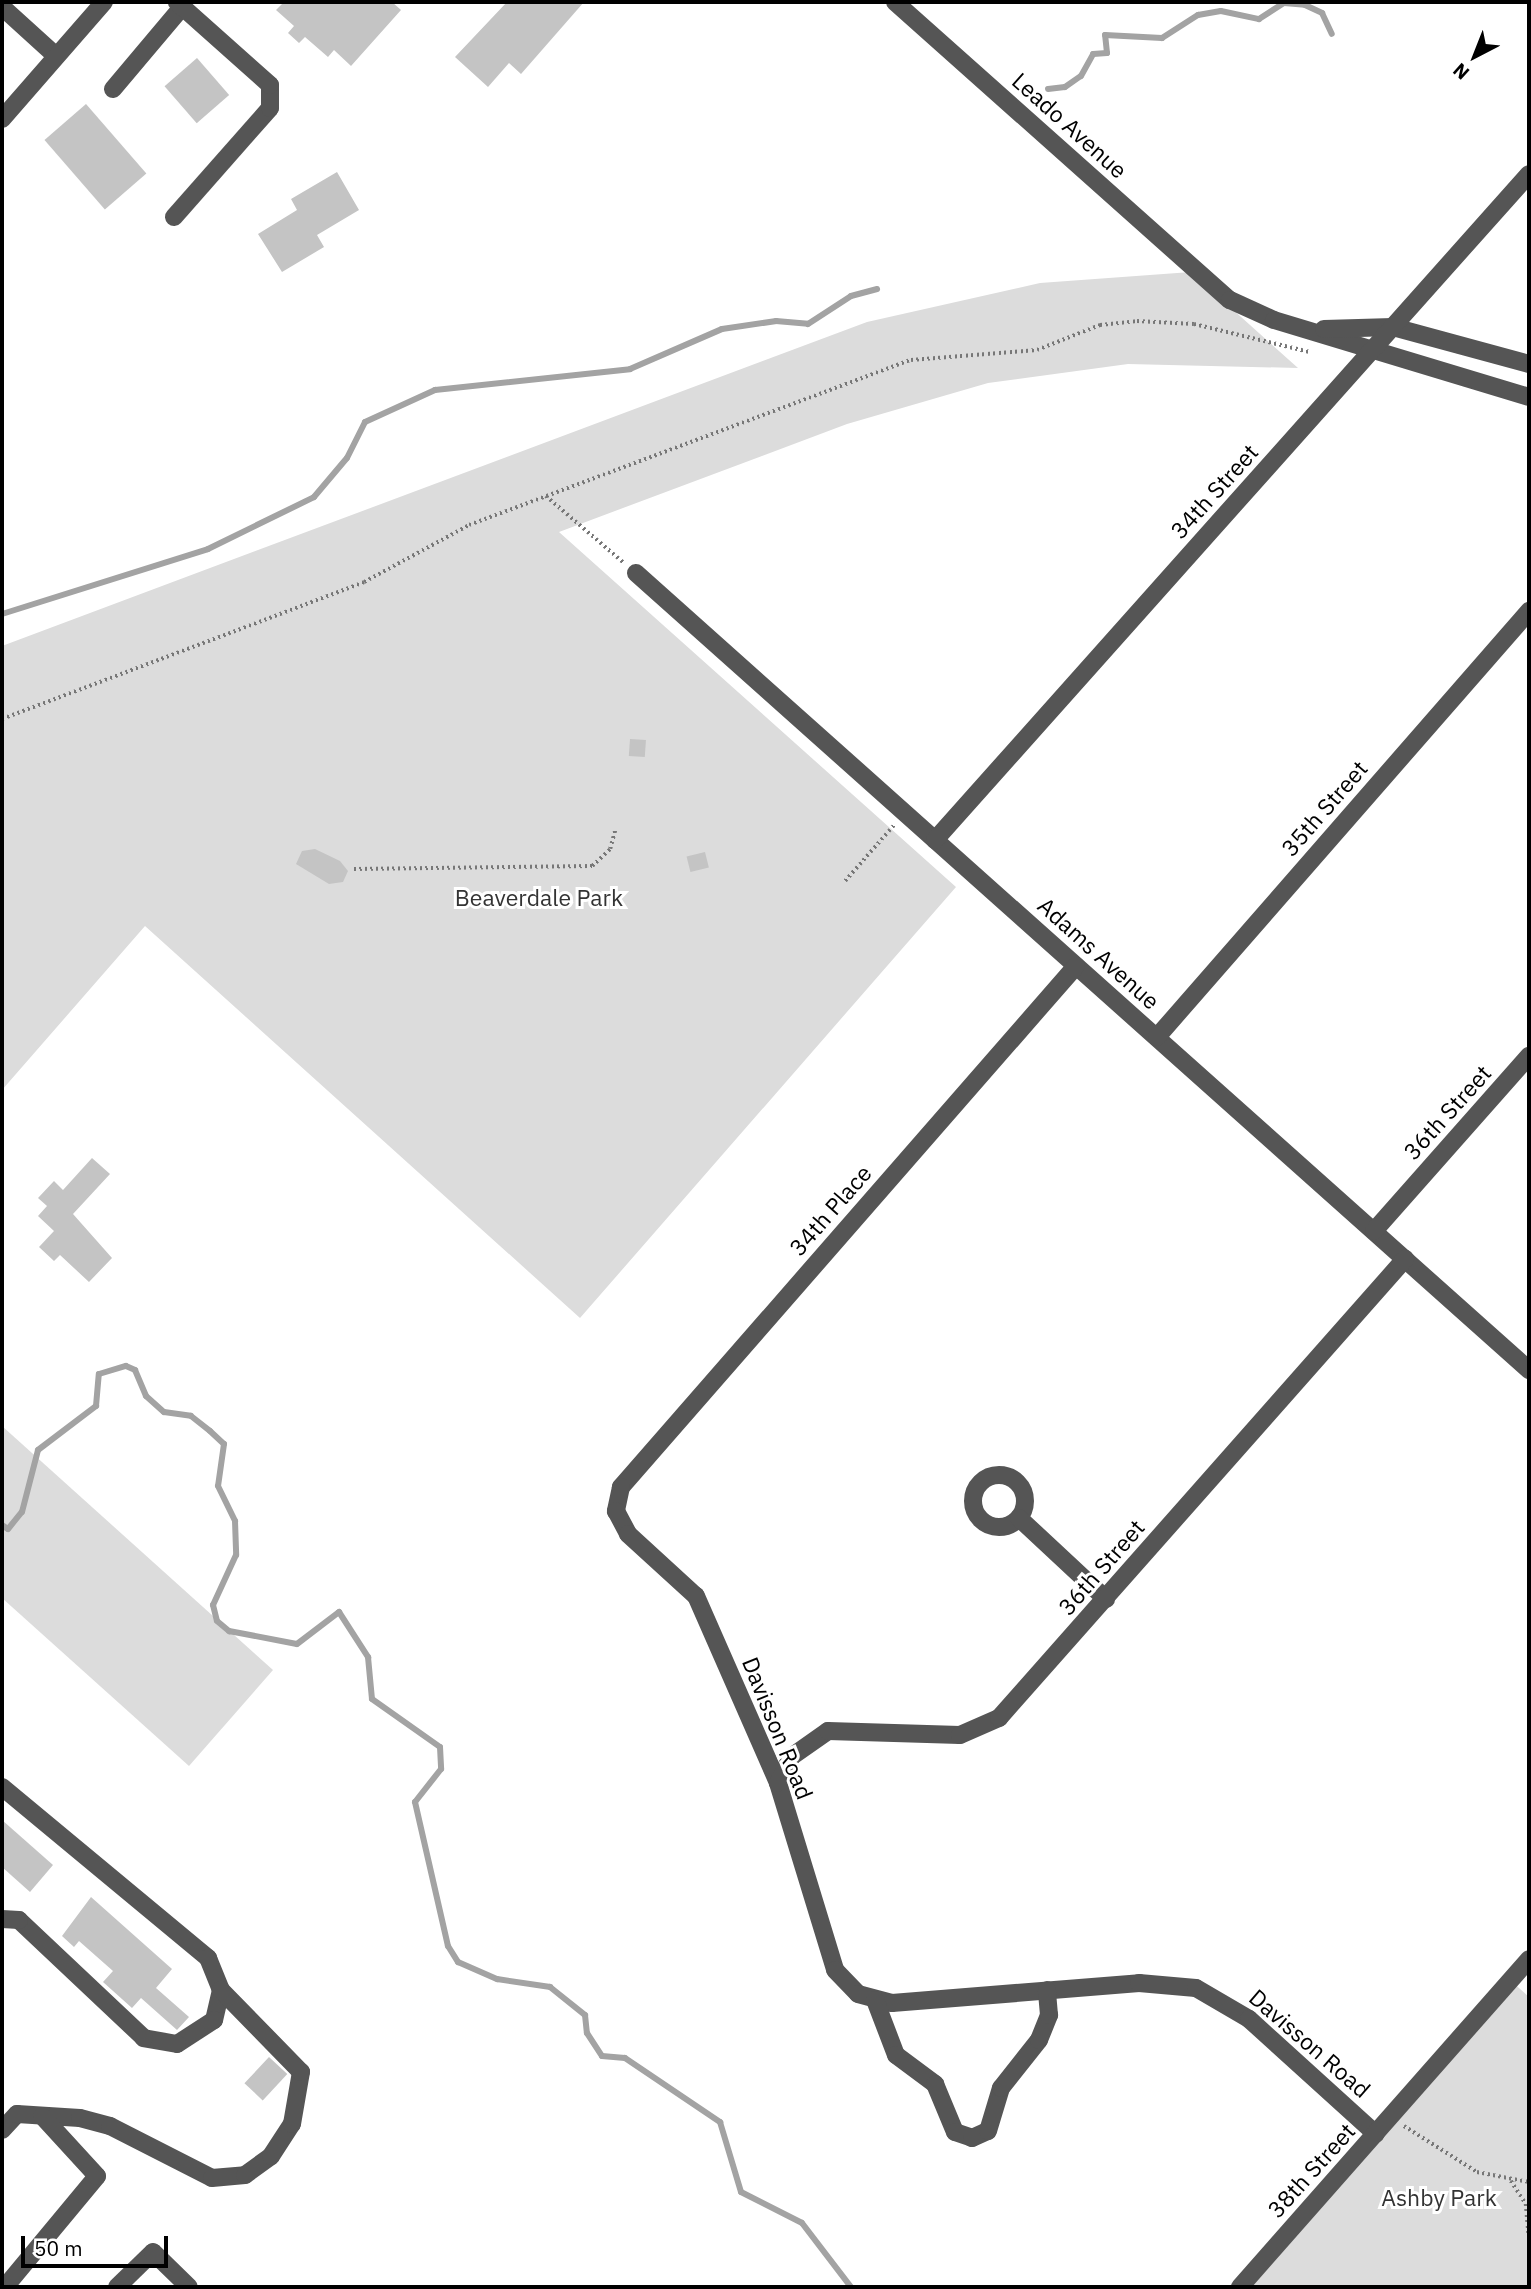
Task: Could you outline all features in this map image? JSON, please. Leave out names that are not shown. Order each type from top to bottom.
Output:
[{"type":"street","points":[[2,119],[104,2]]},
{"type":"street","name":"Leado Avenue","points":[[895,2],[1213,285],[1274,320],[1317,330]]},
{"type":"street","points":[[113,89],[180,4],[270,85],[270,108],[174,217]]},
{"type":"street","points":[[2,7],[56,56]]},
{"type":"street","name":"34th Street","points":[[935,840],[1529,174]]},
{"type":"street","points":[[1317,330],[1393,327],[1529,364]]},
{"type":"street","points":[[1317,330],[1529,397]]},
{"type":"street","name":"Adams Avenue","points":[[636,573],[1529,1370]]},
{"type":"street","name":"35th Street","points":[[1157,1037],[1529,611]]},
{"type":"street","name":"34th Place","points":[[621,1487],[1076,966]]},
{"type":"street","name":"36th Street","points":[[1374,1231],[1529,1056]]},
{"type":"street","name":"36th Street","points":[[778,1783],[791,1757],[828,1731],[960,1735],[987,1724],[1106,1599],[1405,1259]]},
{"type":"street","name":"Davisson Road","points":[[621,1487],[619,1522],[696,1596],[778,1783],[835,1970],[858,1994],[875,2000],[1168,1982],[1204,1991],[1249,2019],[1376,2134]]},
{"type":"street","points":[[1019,1518],[1106,1599]]},
{"type":"street","points":[[2,1787],[208,1958],[221,1990],[301,2072],[292,2124],[271,2156],[245,2175],[212,2178],[110,2126],[17,2114],[2,2130]]},
{"type":"street","points":[[2,1919],[19,1920],[132,2028],[160,2044],[205,2031],[221,1990]]},
{"type":"street","name":"38th Street","points":[[1240,2287],[1529,1959]]},
{"type":"street","points":[[875,2000],[896,2055],[935,2084],[946,2116],[955,2132],[972,2138],[988,2131],[1001,2088],[1040,2040],[1049,2015],[1047,1990]]},
{"type":"street","points":[[5,2287],[97,2176],[42,2116]]},
{"type":"street","points":[[117,2287],[153,2252],[189,2287]]},
{"type":"path","points":[[2,719],[364,582],[428,543],[545,496],[911,360],[1037,350],[1100,325],[1194,324],[1322,354]]},
{"type":"path","points":[[545,496],[636,573]]},
{"type":"path","points":[[845,881],[905,813]]},
{"type":"path","points":[[354,869],[592,866],[610,849],[615,830]]},
{"type":"path","points":[[1392,2115],[1477,2172],[1511,2181],[1529,2182]]},
{"type":"path","points":[[1511,2181],[1528,2203],[1529,2236]]},
{"type":"green space","name":"Beaverdale Park","points":[[1191,272],[1298,368],[1128,364],[988,383],[847,424],[559,532],[956,887],[580,1318],[145,926],[2,1090],[2,646],[867,322],[1040,283]]},
{"type":"green space","points":[[2,1426],[273,1670],[189,1766],[2,1598]]},
{"type":"green space","name":"Ashby Park","points":[[1510,1980],[1529,1997],[1529,2287],[1240,2287]]},
{"type":"building","points":[[284,2],[392,2],[401,10],[351,66],[334,50],[328,57],[305,37],[299,43],[288,33],[294,26],[276,10]]},
{"type":"building","points":[[507,2],[584,2],[521,74],[509,63],[488,87],[455,57]]},
{"type":"building","points":[[197,58],[229,95],[197,123],[165,86]]},
{"type":"building","points":[[86,104],[146,173],[105,210],[44,140]]},
{"type":"building","points":[[337,172],[359,210],[317,235],[324,247],[282,272],[258,234],[297,210],[291,199]]},
{"type":"building","points":[[630,739],[646,740],[645,757],[629,756]]},
{"type":"building","points":[[315,849],[340,861],[348,871],[343,882],[329,884],[296,864],[302,851]]},
{"type":"building","points":[[705,852],[709,868],[690,872],[687,857]]},
{"type":"building","points":[[92,1158],[110,1174],[73,1214],[112,1258],[89,1282],[60,1255],[54,1261],[39,1247],[54,1231],[38,1216],[47,1206],[38,1198],[54,1181],[63,1190]]},
{"type":"building","points":[[2,1820],[53,1865],[30,1892],[2,1867]]},
{"type":"building","points":[[91,1897],[172,1969],[156,1988],[189,2017],[177,2030],[141,1998],[132,2008],[103,1982],[113,1971],[79,1941],[74,1947],[62,1936]]},
{"type":"building","points":[[269,2057],[287,2074],[263,2100],[244,2083]]},
{"type":"waterway","points":[[1048,89],[1065,87],[1081,76],[1093,54],[1107,53],[1105,35],[1162,38],[1198,15],[1221,11],[1259,19],[1284,3],[1305,5],[1322,13],[1332,34]]},
{"type":"waterway","points":[[2,614],[208,549],[314,497],[347,458],[365,422],[435,390],[630,369],[722,329],[776,321],[808,324],[851,296],[877,289]]},
{"type":"waterway","points":[[2,1525],[8,1529],[22,1512],[38,1450],[96,1406],[99,1374],[126,1366],[135,1370],[146,1396],[164,1412],[191,1416],[210,1431],[224,1444],[218,1486],[235,1521],[236,1555],[213,1605],[217,1621],[229,1631],[297,1644],[339,1612],[368,1657],[372,1699],[440,1747],[441,1769],[415,1802],[448,1946],[458,1962],[497,1979],[550,1987],[585,2015],[587,2033],[602,2056],[625,2058],[720,2122],[741,2192],[802,2223],[851,2287]]}]
